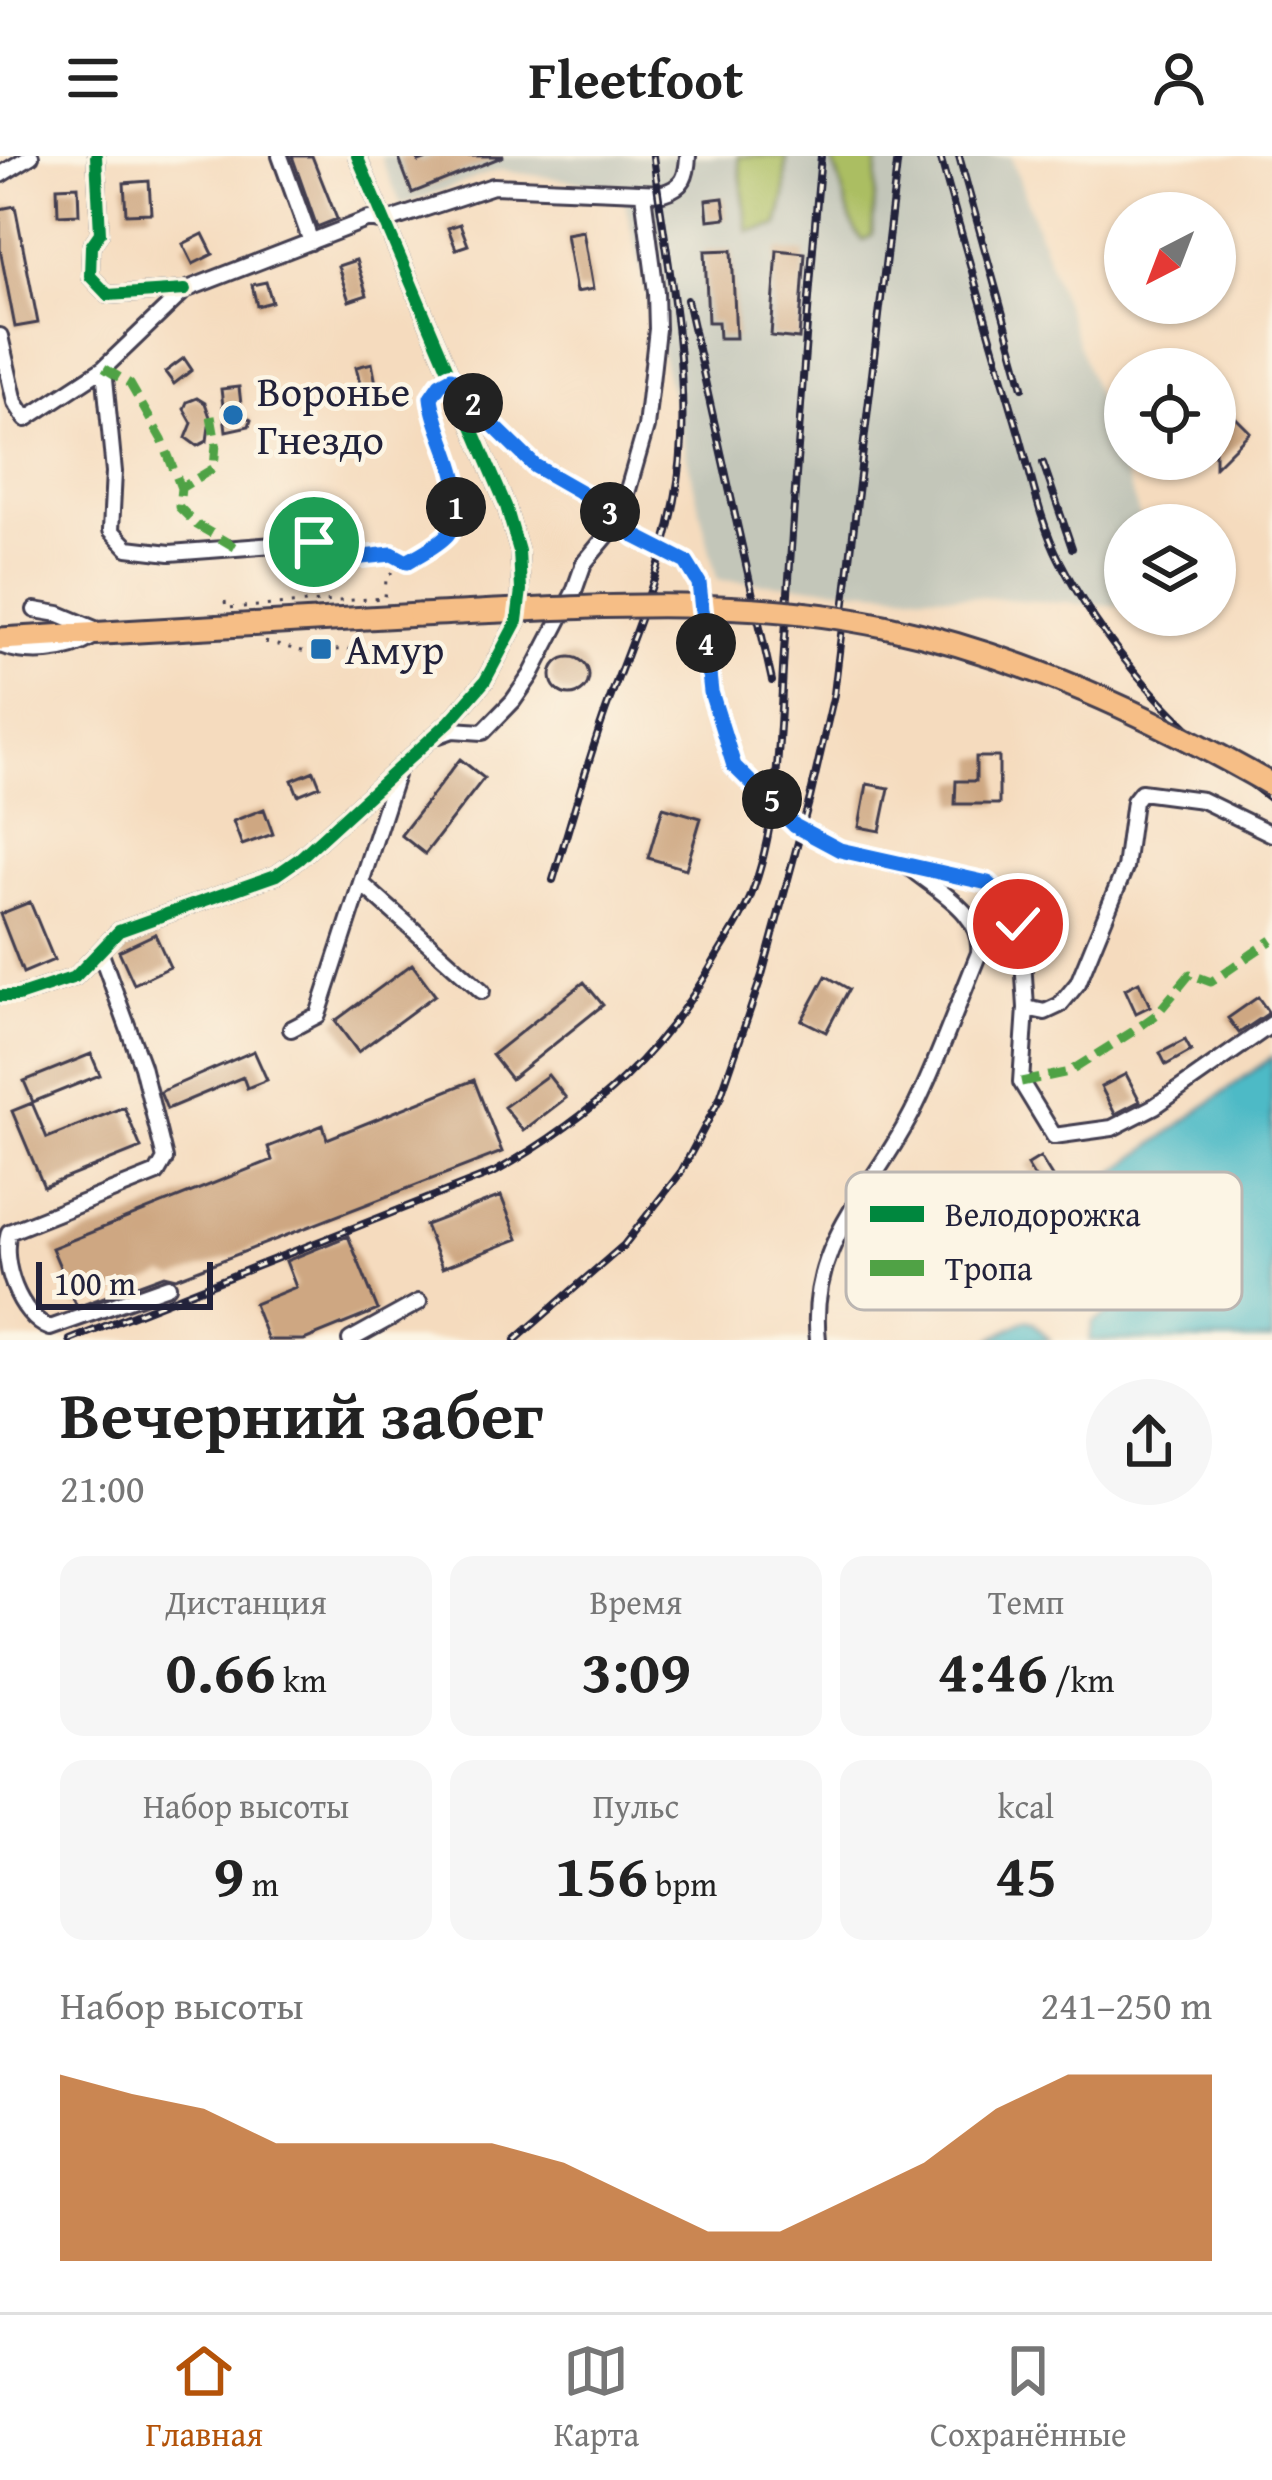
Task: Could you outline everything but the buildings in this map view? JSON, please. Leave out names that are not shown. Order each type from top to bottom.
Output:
[{"type":"highway","points":[[0,642],[625,605],[796,614],[881,626],[1022,665],[1175,730],[1272,785]]},
{"type":"street","points":[[0,175],[31,156]]},
{"type":"street","points":[[96,156],[100,233],[91,246],[90,275],[107,295],[185,290],[369,219],[384,222],[493,187],[643,194],[678,188],[688,176],[688,156]]},
{"type":"street","points":[[280,156],[310,242]]},
{"type":"street","points":[[0,996],[18,996],[76,977],[119,931],[276,874],[299,859],[398,771],[485,681],[517,621],[519,551],[506,506],[357,156]]},
{"type":"street","points":[[433,737],[453,730],[483,732],[513,701],[573,594],[584,563],[619,521],[646,427],[657,329],[643,194]]},
{"type":"street","points":[[0,336],[15,402],[26,419],[104,368],[185,290]]},
{"type":"street","points":[[104,368],[114,472],[111,530],[128,548],[170,554],[314,542],[362,557],[392,554],[407,562]]},
{"type":"street","points":[[454,384],[518,453],[578,488],[635,536],[686,562],[699,583],[711,692],[734,766],[802,830],[840,850],[988,883],[1011,905],[1022,943],[1026,1008],[1021,1082],[1054,1136],[1112,1128],[1155,1106],[1272,1024]]},
{"type":"street","points":[[35,610],[59,614],[102,634]]},
{"type":"street","points":[[290,1029],[318,1015],[398,771]]},
{"type":"street","points":[[1026,1008],[1045,1012],[1060,1005],[1078,983],[1125,868],[1134,801],[1141,792],[1202,800],[1272,834]]},
{"type":"street","points":[[876,1172],[914,1109],[979,953],[981,936],[964,913],[906,865]]},
{"type":"street","points":[[361,884],[482,991]]},
{"type":"street","points":[[981,936],[1022,943]]},
{"type":"street","points":[[101,954],[142,1066],[165,1159],[157,1173],[9,1232],[2,1252],[4,1271],[34,1317],[50,1328],[169,1286]]},
{"type":"street","points":[[818,1340],[814,1306],[830,1247],[846,1221]]},
{"type":"street","points":[[350,1340],[419,1303]]},
{"type":"path","points":[[225,601],[226,608],[385,598],[386,578],[446,537],[455,520],[458,484],[431,397],[440,384],[454,384]]},
{"type":"path","points":[[257,640],[306,652],[352,650]]},
{"type":"shaded area","points":[[380,156],[1011,156],[1104,416],[1104,480],[1127,480],[1135,504],[1104,504],[1104,606],[717,580],[621,188],[498,170],[401,205]]},
{"type":"green space","points":[[738,156],[786,156],[778,226],[748,231]]},
{"type":"green space","points":[[829,156],[878,156],[872,236],[863,240],[857,233]]},
{"type":"water","points":[[1272,1057],[1272,1340],[1089,1340],[1093,1322],[1110,1310],[1242,1310],[1242,1172],[1115,1172]]},
{"type":"water","points":[[1026,1320],[1050,1340],[989,1340]]},
{"type":"railway","points":[[553,880],[600,726],[655,575],[679,475],[681,369],[653,156]]},
{"type":"railway","points":[[70,1340],[495,1172],[564,1128],[623,1079],[697,989],[750,898],[773,804],[821,156]]},
{"type":"railway","points":[[515,1340],[624,1245],[681,1172],[720,1098],[762,975],[834,694],[898,156]]},
{"type":"railway","points":[[940,156],[1036,497],[1060,561],[1102,630],[1152,692],[1272,800]]},
{"type":"railway","points":[[959,156],[1023,387]]},
{"type":"railway","points":[[687,300],[772,681]]},
{"type":"railway","points":[[1043,463],[1072,548]]},
{"type":"marked path","points":[[104,368],[130,384],[162,440],[181,488]]},
{"type":"marked path","points":[[211,416],[214,468],[181,488],[179,507],[197,525],[235,547]]},
{"type":"marked path","points":[[1021,1082],[1069,1072],[1156,1015],[1190,974],[1211,982],[1272,940]]},
{"type":"cycle path","points":[[96,156],[100,233],[91,246],[90,276],[108,295],[185,290]]},
{"type":"cycle path","points":[[0,996],[18,996],[75,977],[119,931],[276,875],[299,859],[449,722],[485,681],[517,621],[519,551],[506,506],[357,156]]},
{"type":"place","name":"Воронье Гнездо","points":[[233,415]]},
{"type":"place","name":"Амур","points":[[321,649]]},
{"type":"route","points":[[314,542],[347,554],[392,554],[407,562],[446,537],[455,520],[458,484],[431,397],[451,378],[518,453],[578,488],[635,536],[680,557],[694,572],[711,692],[734,766],[795,826],[840,850],[988,883],[1011,905],[1018,924]]}]
